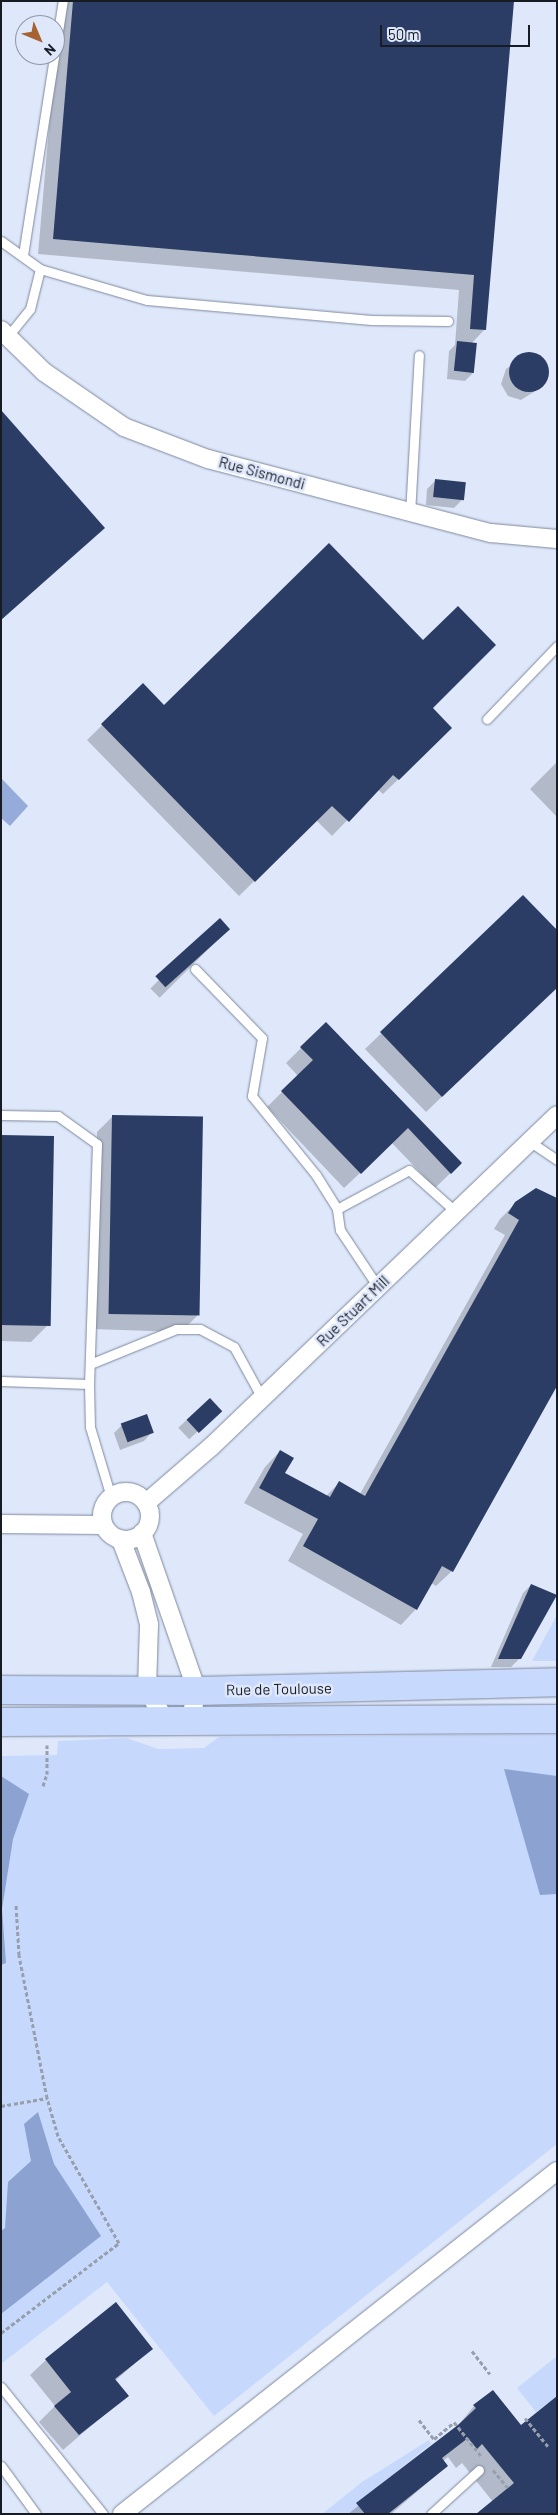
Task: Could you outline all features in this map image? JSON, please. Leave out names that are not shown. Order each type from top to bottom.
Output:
[{"type":"main road","name":"Rue de Toulouse","points":[[1,1690],[147,1689],[197,1691],[557,1682]]},
{"type":"main road","points":[[1,1722],[557,1719]]},
{"type":"street","name":"Rue Sismondi","points":[[5,333],[44,372],[124,427],[208,458],[417,516],[491,533],[557,539]]},
{"type":"street","name":"Rue Stuart Mill","points":[[146,1503],[196,1461],[557,1115]]},
{"type":"street","points":[[103,1525],[102,1510],[110,1497],[126,1491],[134,1493],[146,1503],[150,1519],[142,1533],[128,1540],[121,1540]]},
{"type":"street","points":[[1,1524],[103,1525],[121,1540],[141,1592],[149,1625],[147,1689],[178,1722],[197,1691],[142,1533]]},
{"type":"street","points":[[122,2514],[557,2171]]},
{"type":"lane","points":[[23,255],[63,1]]},
{"type":"lane","points":[[1,241],[40,269],[147,300],[371,320],[448,321]]},
{"type":"lane","points":[[5,333],[30,309],[40,269]]},
{"type":"lane","points":[[417,516],[413,471],[419,355]]},
{"type":"lane","points":[[487,720],[557,646]]},
{"type":"lane","points":[[195,969],[262,1038],[252,1096],[316,1175],[338,1209],[340,1230],[378,1287]]},
{"type":"lane","points":[[1,1115],[58,1116],[97,1144],[89,1384],[90,1426],[110,1497]]},
{"type":"lane","points":[[529,1141],[557,1160]]},
{"type":"lane","points":[[338,1209],[410,1170],[456,1212]]},
{"type":"lane","points":[[90,1364],[176,1330],[200,1329],[234,1347],[262,1398]]},
{"type":"lane","points":[[1,1381],[89,1384]]},
{"type":"lane","points":[[1,2387],[103,2514]]},
{"type":"lane","points":[[1,2466],[36,2514]]},
{"type":"lane","points":[[431,2514],[479,2470]]},
{"type":"path","points":[[43,1786],[47,1774],[47,1722]]},
{"type":"path","points":[[1,2333],[119,2243],[58,2136],[47,2098],[20,1954],[16,1906]]},
{"type":"path","points":[[1,2106],[47,2098]]},
{"type":"path","points":[[472,2351],[490,2374]]},
{"type":"path","points":[[525,2418],[549,2448]]},
{"type":"path","points":[[419,2420],[434,2439],[454,2422],[484,2459]]},
{"type":"path","points":[[490,2466],[508,2488]]},
{"type":"shaded area","points":[[1,778],[28,806],[10,826],[1,818]]},
{"type":"shaded area","points":[[557,1615],[557,1661],[532,1661]]},
{"type":"shaded area","points":[[557,1734],[557,2144],[214,2416],[107,2282],[1,2364],[1,1756],[57,1755],[58,1741],[127,1738],[158,1749],[204,1748],[219,1737]]},
{"type":"shaded area","points":[[504,1769],[557,1776],[557,1894],[540,1895]]},
{"type":"shaded area","points":[[1,1776],[29,1794],[13,1839],[2,1909],[6,1963],[1,1965]]},
{"type":"shaded area","points":[[38,2112],[54,2164],[101,2236],[1,2314],[1,2231],[5,2228],[8,2182],[31,2161],[24,2124]]},
{"type":"shaded area","points":[[557,2356],[557,2396],[536,2412],[517,2388]]},
{"type":"shaded area","points":[[429,2440],[431,2444],[357,2503],[364,2514],[322,2514],[362,2482]]},
{"type":"building","points":[[73,1],[514,1],[486,330],[470,329],[474,275],[53,239]]},
{"type":"building","points":[[457,341],[477,343],[474,373],[454,371]]},
{"type":"building","points":[[525,352],[533,352],[540,355],[546,361],[549,372],[546,383],[540,389],[533,392],[525,392],[518,389],[512,383],[509,376],[509,368],[512,361],[518,355]]},
{"type":"building","points":[[1,410],[105,528],[1,620]]},
{"type":"building","points":[[435,479],[466,482],[464,500],[433,497]]},
{"type":"building","points":[[329,543],[423,640],[458,606],[496,645],[433,708],[452,728],[399,780],[393,775],[349,822],[332,806],[255,882],[101,724],[143,683],[164,705]]},
{"type":"building","points":[[523,895],[557,930],[557,988],[442,1097],[380,1032]]},
{"type":"building","points":[[220,918],[230,929],[165,987],[155,976]]},
{"type":"building","points":[[326,1022],[462,1163],[451,1174],[408,1128],[361,1174],[281,1091],[313,1060],[300,1047]]},
{"type":"building","points":[[112,1115],[203,1117],[200,1316],[109,1314]]},
{"type":"building","points":[[1,1135],[54,1136],[51,1326],[1,1325]]},
{"type":"building","points":[[536,1188],[557,1198],[557,1386],[453,1572],[442,1566],[417,1610],[303,1546],[318,1519],[259,1488],[280,1450],[294,1458],[285,1473],[330,1497],[339,1481],[365,1496],[519,1220],[508,1213],[515,1202]]},
{"type":"building","points":[[210,1398],[222,1411],[199,1433],[187,1420]]},
{"type":"building","points":[[147,1414],[154,1433],[128,1442],[121,1424]]},
{"type":"building","points":[[531,1584],[557,1595],[521,1659],[498,1659]]},
{"type":"building","points":[[116,2302],[153,2349],[115,2379],[129,2396],[79,2435],[54,2406],[71,2392],[45,2359]]},
{"type":"building","points":[[493,2390],[521,2425],[557,2396],[557,2514],[476,2514],[514,2483],[482,2444],[477,2449],[468,2438],[442,2458],[448,2466],[388,2514],[365,2514],[356,2503],[458,2425],[476,2408],[473,2405]]}]
